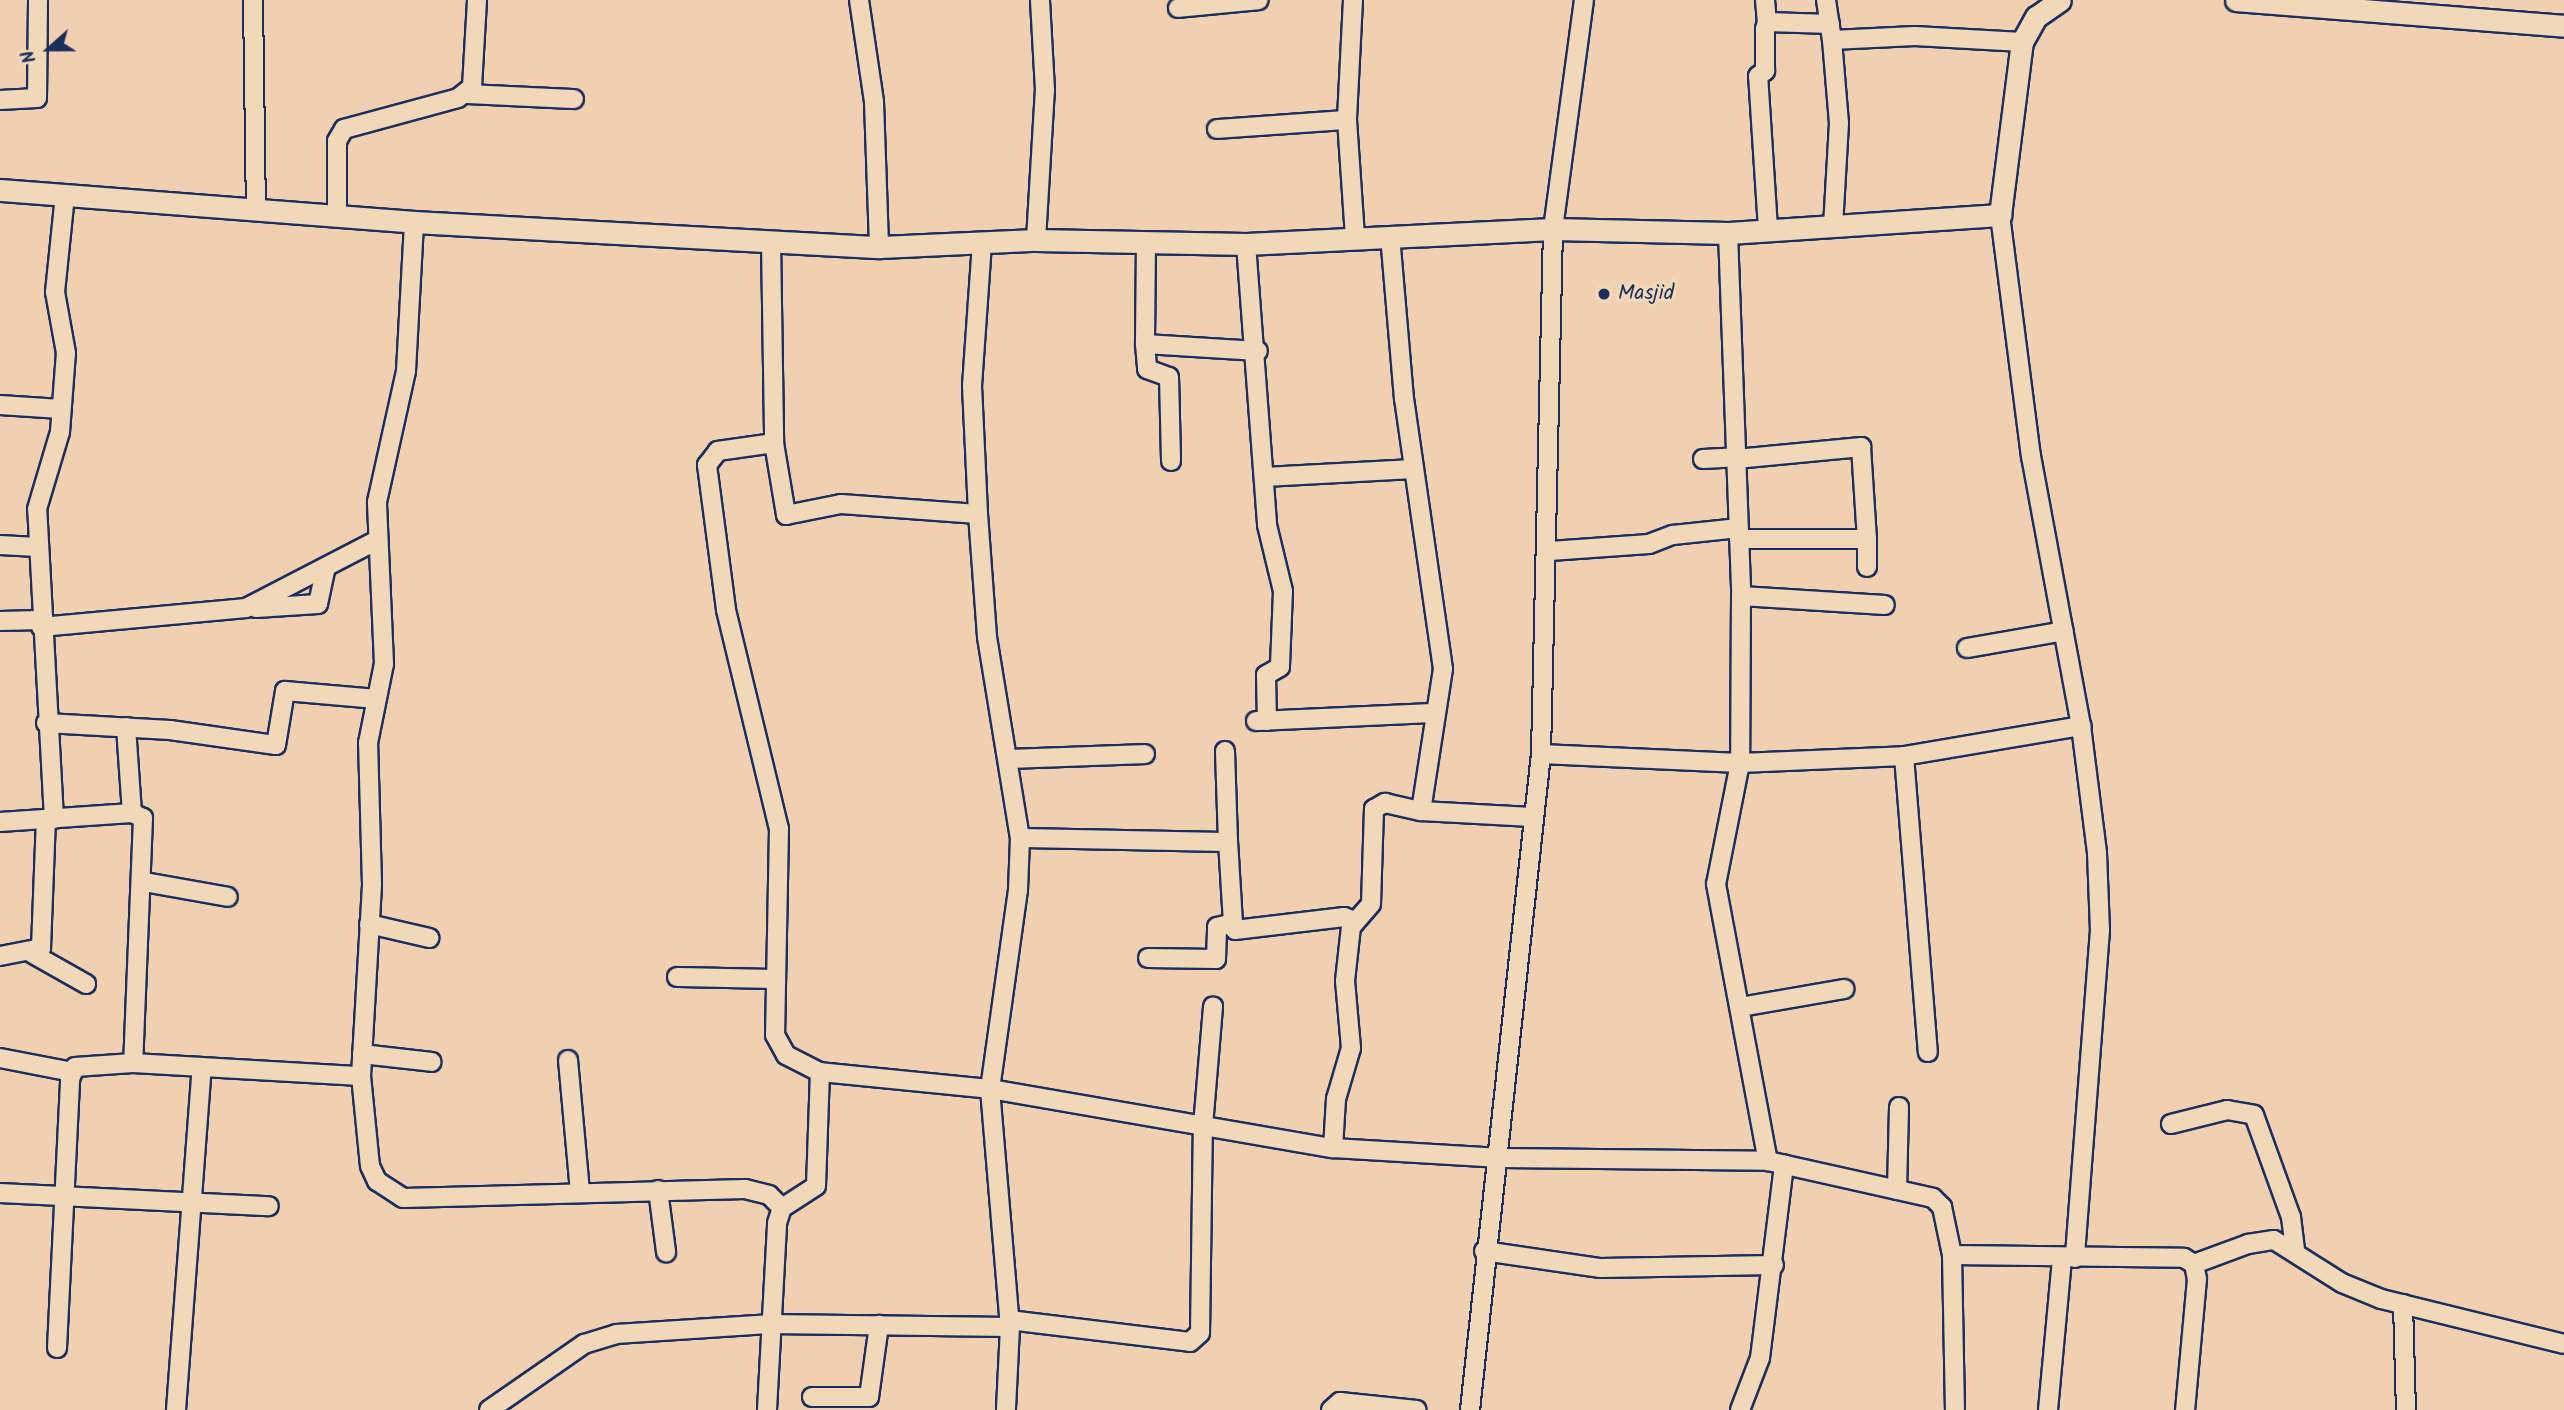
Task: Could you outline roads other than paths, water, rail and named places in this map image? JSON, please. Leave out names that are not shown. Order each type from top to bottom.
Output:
[{"type":"street","points":[[0,100],[37,98],[38,0]]},
{"type":"street","points":[[253,0],[256,206]]},
{"type":"street","points":[[466,94],[475,78],[477,0]]},
{"type":"street","points":[[859,0],[874,102],[879,247]]},
{"type":"street","points":[[1036,240],[1045,90],[1040,0]]},
{"type":"street","points":[[1178,8],[1198,3],[1259,0]]},
{"type":"street","points":[[1353,0],[1346,120],[1355,236]]},
{"type":"street","points":[[1470,1410],[1484,1251],[1501,1158],[1532,817],[1541,754],[1550,551],[1553,229],[1584,0]]},
{"type":"street","points":[[1765,0],[1765,71],[1758,76],[1768,229]]},
{"type":"street","points":[[1826,0],[1839,123],[1833,226]]},
{"type":"street","points":[[2048,1410],[2068,1258],[2099,930],[2097,852],[2081,726],[2031,456],[2000,215],[2022,43],[2036,17],[2060,0]]},
{"type":"street","points":[[2236,0],[2564,26]]},
{"type":"street","points":[[1767,22],[1831,32],[2022,43]]},
{"type":"street","points":[[337,214],[337,141],[344,129],[466,94],[574,99]]},
{"type":"street","points":[[1217,129],[1346,120]]},
{"type":"street","points":[[0,190],[256,206],[414,222],[879,247],[1036,240],[1246,244],[1355,236],[1390,237],[1553,229],[1728,233],[2000,215]]},
{"type":"street","points":[[33,954],[41,948],[50,819],[37,547],[42,488],[61,409],[66,353],[55,292],[65,196]]},
{"type":"street","points":[[414,222],[410,344],[380,477],[377,540],[384,637],[377,699],[368,743],[369,924],[361,1076],[366,1152],[377,1181],[388,1191],[422,1200],[580,1191],[760,1191],[782,1208]]},
{"type":"street","points":[[1728,233],[1741,596],[1740,763],[1716,884],[1776,1163],[1774,1265],[1758,1372],[1740,1410]]},
{"type":"street","points":[[1390,237],[1414,469],[1443,650],[1421,811]]},
{"type":"street","points":[[771,241],[774,443],[785,514],[841,504],[978,514]]},
{"type":"street","points":[[982,243],[972,386],[978,514],[987,637],[1011,759],[1020,838],[1018,890],[990,1089],[1010,1324],[1006,1410]]},
{"type":"street","points":[[1146,244],[1147,369],[1169,377],[1171,461]]},
{"type":"street","points":[[1246,244],[1258,351],[1267,525],[1283,601],[1280,667],[1266,675],[1262,721],[1434,713]]},
{"type":"street","points":[[1145,344],[1258,351]]},
{"type":"street","points":[[0,405],[61,409]]},
{"type":"street","points":[[774,443],[718,451],[707,465],[726,610],[779,829],[777,1042],[786,1055],[820,1072],[990,1089],[1334,1148],[1501,1158],[1776,1163],[1938,1202],[1952,1255],[1955,1410]]},
{"type":"street","points":[[1703,459],[1867,444],[1867,568]]},
{"type":"street","points":[[1264,477],[1414,469]]},
{"type":"street","points":[[1550,551],[1651,544],[1673,535],[1739,533],[1867,539]]},
{"type":"street","points":[[246,608],[324,570],[345,553],[377,540]]},
{"type":"street","points":[[0,545],[37,547]]},
{"type":"street","points":[[0,621],[41,623],[318,604],[324,570]]},
{"type":"street","points":[[1741,596],[1885,605]]},
{"type":"street","points":[[1967,648],[2064,631]]},
{"type":"street","points":[[46,723],[126,727],[276,745],[285,691],[377,699]]},
{"type":"street","points":[[1541,754],[1740,763],[1904,756],[2081,726]]},
{"type":"street","points":[[126,727],[132,813]]},
{"type":"street","points":[[1226,751],[1228,842],[1235,930],[1345,917],[1355,921]]},
{"type":"street","points":[[1011,759],[1145,754]]},
{"type":"street","points":[[1904,756],[1928,1052]]},
{"type":"street","points":[[1334,1148],[1336,1099],[1351,1048],[1345,981],[1355,921],[1371,904],[1374,809],[1385,803],[1421,811],[1532,817]]},
{"type":"street","points":[[0,822],[132,813],[146,825],[134,1063]]},
{"type":"street","points":[[1020,838],[1228,842]]},
{"type":"street","points":[[144,882],[228,897]]},
{"type":"street","points":[[1148,958],[1216,959],[1217,927],[1233,923]]},
{"type":"street","points":[[369,924],[429,938]]},
{"type":"street","points":[[0,956],[33,954],[86,984]]},
{"type":"street","points":[[677,977],[776,979]]},
{"type":"street","points":[[1741,1007],[1844,989]]},
{"type":"street","points":[[489,1410],[600,1337],[769,1324],[1010,1324],[1195,1339],[1200,1332],[1203,1126],[1213,1006]]},
{"type":"street","points":[[362,1054],[432,1062]]},
{"type":"street","points":[[0,1058],[72,1072],[85,1062],[361,1076]]},
{"type":"street","points":[[568,1060],[580,1191]]},
{"type":"street","points":[[176,1410],[202,1067]]},
{"type":"street","points":[[57,1348],[72,1072]]},
{"type":"street","points":[[782,1208],[816,1186],[820,1072]]},
{"type":"street","points":[[1897,1190],[1899,1107]]},
{"type":"street","points":[[2171,1124],[2227,1110],[2254,1115],[2291,1217],[2295,1251]]},
{"type":"street","points":[[659,1190],[666,1252]]},
{"type":"street","points":[[0,1193],[67,1193],[269,1206]]},
{"type":"street","points":[[768,1410],[769,1324],[782,1208]]},
{"type":"street","points":[[2194,1264],[2261,1240],[2295,1251],[2342,1283],[2403,1304],[2564,1344]]},
{"type":"street","points":[[1484,1251],[1601,1268],[1774,1265]]},
{"type":"street","points":[[1952,1255],[2184,1258],[2194,1264]]},
{"type":"street","points":[[2185,1410],[2194,1264]]},
{"type":"street","points":[[2403,1304],[2406,1410]]},
{"type":"street","points":[[812,1397],[869,1397],[879,1325]]},
{"type":"street","points":[[1331,1410],[1340,1402],[1417,1410]]},
{"type":"place","name":"Masjid","points":[[1604,294]]}]
